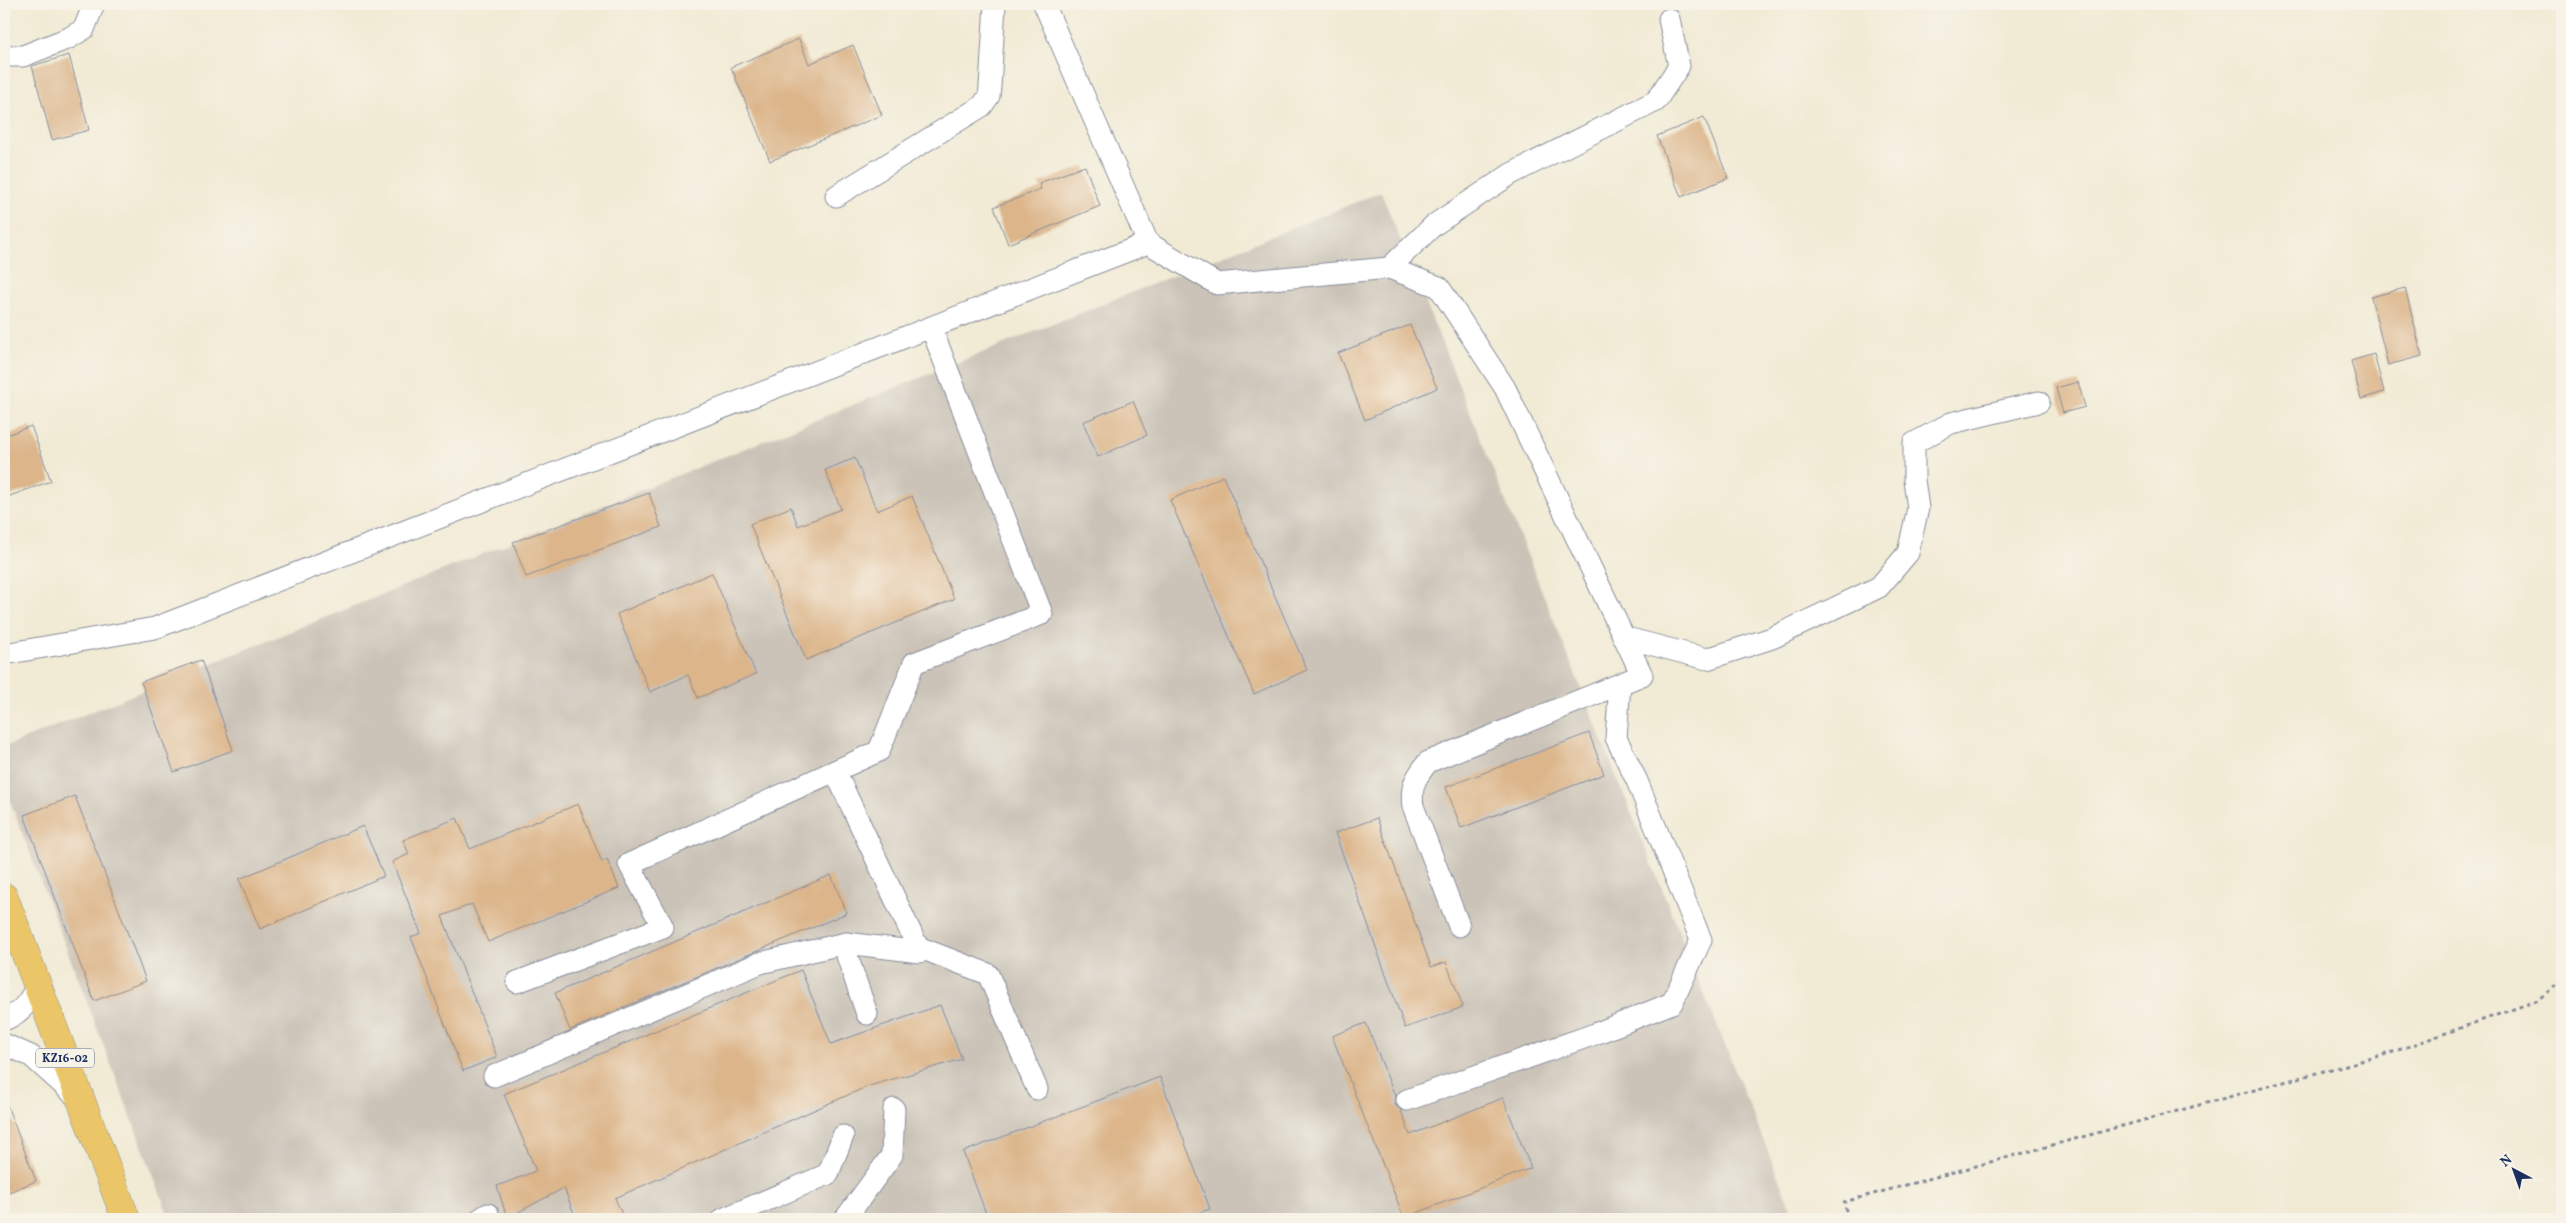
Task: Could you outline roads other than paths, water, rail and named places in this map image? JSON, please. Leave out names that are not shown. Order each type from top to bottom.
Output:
[{"type":"main road","name":"KZ16-02","points":[[4,897],[126,1219]]},
{"type":"street","points":[[4,56],[22,56],[69,38],[84,29],[94,4]]},
{"type":"street","points":[[836,196],[982,106],[988,96],[990,87],[994,4]]},
{"type":"street","points":[[1044,4],[1148,243],[1217,284],[1390,268],[1439,287],[1505,388],[1642,675],[1428,762],[1414,779],[1411,794],[1413,806],[1459,926]]},
{"type":"street","points":[[1390,268],[1434,225],[1511,174],[1656,101],[1679,66],[1669,19]]},
{"type":"street","points":[[4,654],[155,628],[1148,243]]},
{"type":"street","points":[[517,982],[663,927],[629,864],[879,751],[914,663],[1042,614],[931,327]]},
{"type":"street","points":[[1623,637],[1706,659],[1772,638],[1879,587],[1908,553],[1918,508],[1914,480],[1914,443],[1951,423],[1990,412],[2038,402]]},
{"type":"street","points":[[1407,1100],[1595,1034],[1672,1003],[1701,940],[1637,781],[1616,738],[1620,684]]},
{"type":"street","points":[[494,1076],[760,963],[844,944],[920,952],[835,771]]},
{"type":"street","points":[[844,944],[867,1014]]},
{"type":"street","points":[[918,947],[988,974],[1037,1089]]},
{"type":"street","points":[[4,1020],[17,1013],[26,1004],[37,984]]},
{"type":"street","points":[[4,1044],[31,1056],[82,1102]]},
{"type":"street","points":[[845,1219],[892,1155],[894,1109]]},
{"type":"street","points":[[723,1219],[828,1174],[844,1136]]}]
